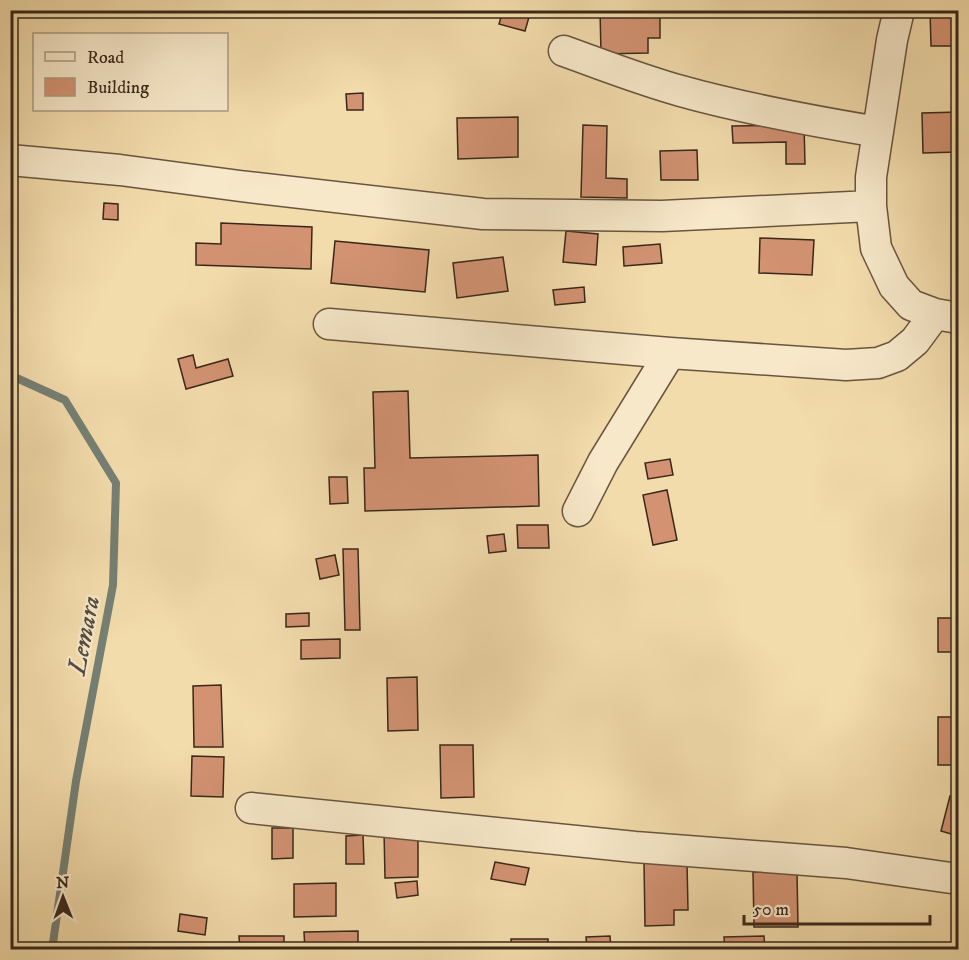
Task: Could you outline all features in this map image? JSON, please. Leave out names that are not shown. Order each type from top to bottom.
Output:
[{"type":"street","points":[[899,10],[892,40],[871,177],[871,206],[876,248],[894,286],[911,305],[947,316]]},
{"type":"street","points":[[564,51],[682,92],[730,104],[878,132]]},
{"type":"street","points":[[10,160],[120,170],[483,214],[662,216],[871,206]]},
{"type":"street","points":[[329,324],[670,353],[836,364],[878,363],[897,356],[947,316]]},
{"type":"street","points":[[578,512],[603,462],[670,353]]},
{"type":"street","points":[[251,808],[613,844],[846,863],[958,879]]},
{"type":"building","points":[[503,10],[531,10],[525,31],[499,24]]},
{"type":"building","points":[[600,10],[660,10],[660,38],[648,38],[648,53],[601,54]]},
{"type":"building","points":[[930,10],[958,10],[958,46],[931,46]]},
{"type":"building","points":[[363,93],[363,110],[347,110],[346,94]]},
{"type":"building","points":[[958,112],[958,152],[923,153],[922,113]]},
{"type":"building","points":[[518,117],[518,157],[458,159],[457,118]]},
{"type":"building","points":[[583,125],[607,126],[606,178],[627,179],[627,198],[581,197]]},
{"type":"building","points":[[804,125],[805,164],[786,164],[786,142],[733,143],[732,126]]},
{"type":"building","points":[[697,150],[698,180],[661,180],[660,151]]},
{"type":"building","points":[[104,203],[118,204],[118,220],[103,219]]},
{"type":"building","points":[[221,223],[312,227],[311,269],[196,265],[196,243],[221,244]]},
{"type":"building","points":[[566,231],[598,234],[596,265],[563,262]]},
{"type":"building","points":[[760,238],[814,240],[812,275],[759,273]]},
{"type":"building","points":[[335,241],[429,250],[425,292],[331,283]]},
{"type":"building","points":[[660,244],[662,263],[624,266],[623,247]]},
{"type":"building","points":[[503,257],[508,291],[457,298],[453,263]]},
{"type":"building","points":[[584,287],[585,302],[555,305],[553,290]]},
{"type":"building","points":[[193,355],[196,368],[228,359],[233,376],[186,389],[178,359]]},
{"type":"building","points":[[408,391],[410,458],[538,455],[539,506],[365,511],[364,468],[375,468],[373,392]]},
{"type":"building","points":[[670,459],[673,475],[648,479],[645,463]]},
{"type":"building","points":[[329,477],[347,477],[348,503],[330,504]]},
{"type":"building","points":[[667,490],[677,540],[653,545],[643,495]]},
{"type":"building","points":[[517,525],[548,525],[549,548],[518,548]]},
{"type":"building","points":[[504,534],[506,551],[489,553],[487,536]]},
{"type":"building","points":[[343,549],[358,549],[360,630],[345,630]]},
{"type":"building","points":[[335,555],[339,575],[320,579],[316,559]]},
{"type":"building","points":[[309,613],[309,626],[286,627],[286,614]]},
{"type":"building","points":[[938,618],[958,618],[958,652],[938,652]]},
{"type":"building","points":[[340,639],[340,658],[301,659],[301,640]]},
{"type":"building","points":[[417,677],[418,730],[388,731],[387,678]]},
{"type":"building","points":[[221,685],[223,747],[194,747],[193,686]]},
{"type":"building","points":[[938,717],[958,717],[958,765],[938,765]]},
{"type":"building","points":[[440,745],[473,745],[474,797],[441,798]]},
{"type":"building","points":[[192,756],[224,757],[223,797],[191,796]]},
{"type":"building","points":[[950,796],[958,798],[958,836],[941,831]]},
{"type":"building","points":[[272,828],[293,828],[293,858],[272,859]]},
{"type":"building","points":[[418,830],[418,877],[385,878],[384,831]]},
{"type":"building","points":[[363,835],[364,864],[346,864],[346,836]]},
{"type":"building","points":[[495,862],[529,868],[525,885],[491,879]]},
{"type":"building","points":[[644,862],[687,862],[688,910],[674,910],[674,925],[645,926]]},
{"type":"building","points":[[753,872],[797,872],[798,927],[754,927]]},
{"type":"building","points":[[417,881],[418,895],[397,898],[395,883]]},
{"type":"building","points":[[336,883],[336,916],[294,917],[294,884]]},
{"type":"building","points":[[180,914],[207,918],[205,935],[178,931]]},
{"type":"building","points":[[358,931],[358,950],[305,950],[304,932]]},
{"type":"building","points":[[239,936],[284,936],[284,950],[240,950]]},
{"type":"building","points":[[610,936],[611,950],[587,950],[586,937]]},
{"type":"building","points":[[764,936],[765,950],[725,950],[724,937]]},
{"type":"building","points":[[511,939],[548,939],[548,950],[512,950]]},
{"type":"waterway","name":"Lemara","points":[[10,375],[65,400],[116,483],[113,585],[76,781],[52,950]]}]
